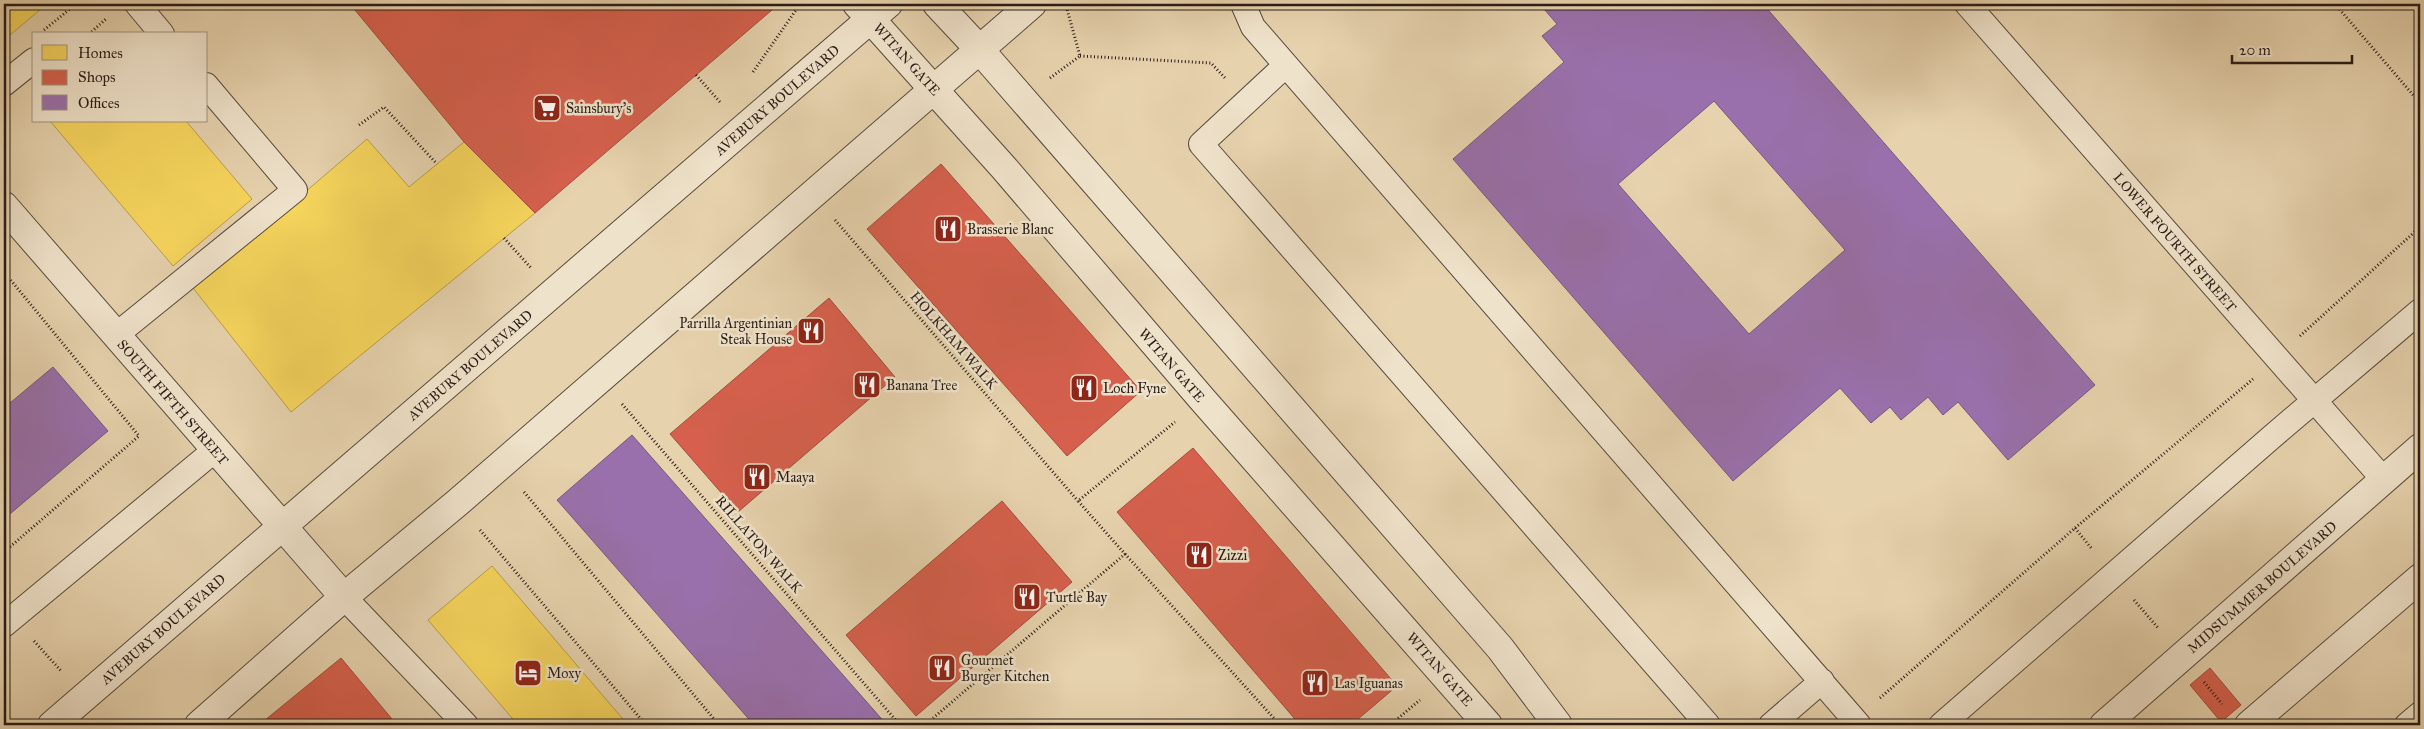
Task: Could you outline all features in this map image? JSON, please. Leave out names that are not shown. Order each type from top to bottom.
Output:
[{"type":"street","points":[[937,4],[979,49],[1500,648],[1558,725]]},
{"type":"street","points":[[199,725],[344,597],[457,503],[1032,4]]},
{"type":"street","name":"WITAN GATE","points":[[872,9],[934,88],[1202,399],[1488,725]]},
{"type":"street","name":"AVEBURY BOULEVARD","points":[[52,725],[872,9]]},
{"type":"street","name":"SOUTH FIFTH STREET","points":[[4,206],[344,597]]},
{"type":"street","name":"MIDSUMMER BOULEVARD","points":[[2104,725],[2420,448]]},
{"type":"street","points":[[2250,725],[2420,578]]},
{"type":"lane","points":[[136,4],[160,32]]},
{"type":"lane","points":[[1243,4],[1253,27],[1822,680],[1857,723]]},
{"type":"lane","name":"LOWER FOURTH STREET","points":[[1967,4],[2384,480]]},
{"type":"lane","points":[[4,84],[32,62]]},
{"type":"lane","points":[[1286,65],[1201,144],[1708,725]]},
{"type":"lane","points":[[116,335],[294,190],[208,88]]},
{"type":"lane","points":[[1941,725],[2420,311]]},
{"type":"lane","points":[[8,622],[215,450]]},
{"type":"lane","points":[[344,597],[466,725]]},
{"type":"lane","points":[[1771,725],[1822,680]]},
{"type":"lane","points":[[2407,725],[2420,714]]},
{"type":"path","points":[[41,32],[76,4]]},
{"type":"path","points":[[1065,4],[1080,56]]},
{"type":"path","points":[[2335,4],[2420,103]]},
{"type":"path","points":[[1022,99],[1080,56],[1212,62]]},
{"type":"path","points":[[359,125],[384,107],[437,164]]},
{"type":"path","name":"HOLKHAM WALK","points":[[812,194],[1078,501],[1280,725]]},
{"type":"path","points":[[1857,723],[2075,528],[2276,358],[2420,227]]},
{"type":"path","points":[[4,272],[139,436],[4,552]]},
{"type":"path","name":"RILLATON WALK","points":[[600,379],[900,725]]},
{"type":"path","points":[[1078,501],[1202,399]]},
{"type":"path","points":[[501,464],[719,725]]},
{"type":"path","points":[[457,503],[646,725]]},
{"type":"path","points":[[2075,528],[2223,705]]},
{"type":"path","points":[[925,725],[1125,554]]},
{"type":"path","points":[[8,622],[85,697]]},
{"type":"building: Homes","points":[[4,4],[47,4],[4,40]]},
{"type":"building: Homes","points":[[51,122],[187,122],[252,199],[173,266]]},
{"type":"building: Homes","points":[[367,139],[409,187],[464,142],[535,213],[291,412],[193,288]]},
{"type":"building: Homes","name":"Moxy","points":[[492,566],[628,725],[518,725],[428,620]]},
{"type":"building: Shops","name":"Sainsbury's","points":[[350,4],[779,4],[535,213],[464,142]]},
{"type":"building: Shops","points":[[941,164],[1141,391],[1067,456],[867,229]]},
{"type":"building: Shops","points":[[829,298],[895,377],[738,512],[670,434]]},
{"type":"building: Shops","points":[[1193,448],[1397,686],[1351,725],[1300,725],[1117,512]]},
{"type":"building: Shops","points":[[1002,501],[1072,582],[916,716],[846,635]]},
{"type":"building: Shops","points":[[341,658],[397,725],[259,725]]},
{"type":"building: Shops","points":[[2210,668],[2241,705],[2221,722],[2190,685]]},
{"type":"building: Offices","points":[[1550,4],[1763,4],[2095,385],[2008,460],[1958,402],[1943,415],[1928,397],[1901,420],[1890,407],[1871,423],[1840,388],[1733,481],[1453,159],[1564,62],[1542,36],[1557,24],[1544,9]],"holes":[[[1714,101],[1845,250],[1749,334],[1618,184]]]},
{"type":"building: Offices","points":[[53,367],[108,431],[4,519],[4,408]]},
{"type":"building: Offices","points":[[632,435],[887,725],[754,725],[557,500]]},
{"type":"place","name":"Sainsbury's","points":[[547,108]]},
{"type":"place","name":"Brasserie Blanc","points":[[948,229]]},
{"type":"place","name":"Parrilla Argentinian Steak House","points":[[811,331]]},
{"type":"place","name":"Banana Tree","points":[[867,385]]},
{"type":"place","name":"Loch Fyne","points":[[1084,388]]},
{"type":"place","name":"Maaya","points":[[757,477]]},
{"type":"place","name":"Zizzi","points":[[1199,555]]},
{"type":"place","name":"Turtle Bay","points":[[1027,597]]},
{"type":"place","name":"Gourmet Burger Kitchen","points":[[942,668]]},
{"type":"place","name":"Moxy","points":[[528,673]]},
{"type":"place","name":"Las Iguanas","points":[[1315,683]]}]
